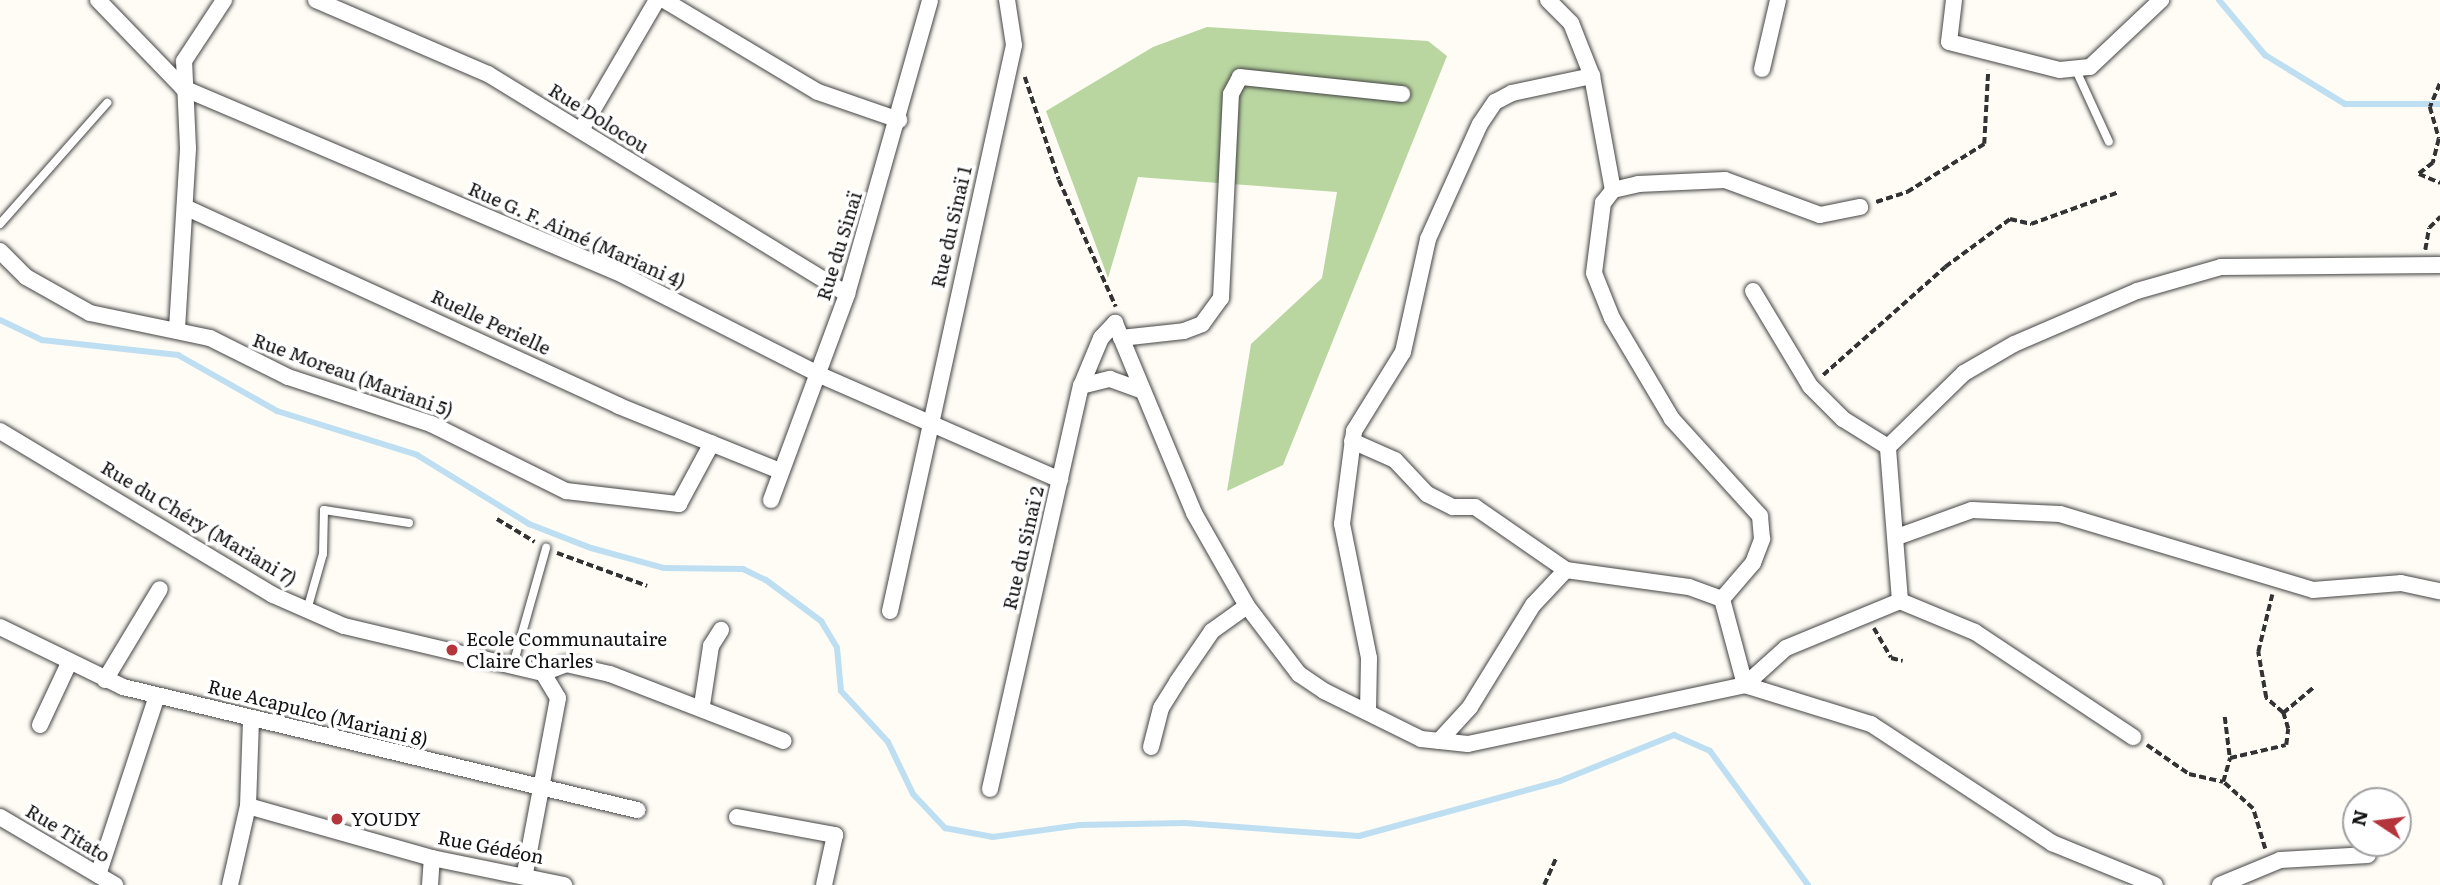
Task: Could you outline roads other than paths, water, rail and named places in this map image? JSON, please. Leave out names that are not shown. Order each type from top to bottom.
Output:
[{"type":"street","name":"Rue G. F. Aimé (Mariani 4)","points":[[99,0],[183,88],[623,275],[820,375],[930,419],[1060,480]]},
{"type":"street","points":[[177,329],[186,208],[184,61],[224,0]]},
{"type":"street","name":"Rue Dolocou","points":[[316,0],[488,74],[848,295]]},
{"type":"street","points":[[580,130],[657,0]]},
{"type":"street","points":[[664,0],[818,92],[899,120]]},
{"type":"street","name":"Rue du Sinaï","points":[[771,500],[848,295],[899,120],[930,0]]},
{"type":"street","name":"Rue du Sinaï 1","points":[[890,611],[1014,45],[1007,0]]},
{"type":"street","points":[[1548,0],[1572,23],[1592,76],[1613,190],[1596,232],[1594,272],[1612,318],[1672,419],[1760,516],[1762,539],[1753,563],[1722,599]]},
{"type":"street","points":[[1762,69],[1778,0]]},
{"type":"street","points":[[1954,0],[1949,42],[1990,54],[2075,68],[2091,67],[2112,51],[2161,0]]},
{"type":"street","points":[[1368,711],[1368,658],[1342,524],[1352,441],[1374,391],[1403,352],[1428,239],[1480,124],[1495,102],[1512,93],[1592,76]]},
{"type":"street","points":[[1402,94],[1240,77],[1231,94],[1221,298],[1202,324],[1184,331],[1118,330],[1194,513],[1247,606],[1299,674],[1421,739],[1468,744],[1745,685],[1871,723],[2052,843],[2155,885]]},
{"type":"street","points":[[1613,190],[1725,180],[1820,215],[1860,207]]},
{"type":"street","name":"Ruelle Perielle","points":[[186,208],[780,471]]},
{"type":"street","name":"Rue Moreau (Mariani 5)","points":[[0,251],[26,277],[90,313],[122,324],[177,329],[288,377],[431,424],[566,491],[679,504],[712,443]]},
{"type":"street","points":[[1888,447],[1964,373],[2014,344],[2137,291],[2221,267],[2440,265]]},
{"type":"street","points":[[1754,291],[1810,386],[1843,419],[1888,447]]},
{"type":"street","name":"Rue du Sinaï 2","points":[[990,789],[1081,386],[1101,338],[1118,330]]},
{"type":"street","points":[[1081,386],[1110,379],[1141,390]]},
{"type":"street","name":"Rue du Chéry (Mariani 7)","points":[[0,431],[307,610],[344,626],[543,673],[566,664],[702,705],[784,741]]},
{"type":"street","points":[[1352,441],[1395,460],[1427,494],[1453,507],[1475,506],[1566,570],[1689,587],[1722,599]]},
{"type":"street","points":[[1888,447],[1900,601]]},
{"type":"street","points":[[1897,537],[1972,510],[2060,514],[2275,582],[2313,590],[2401,583],[2440,592]]},
{"type":"street","points":[[1439,741],[1470,707],[1533,605],[1566,570]]},
{"type":"street","points":[[105,680],[160,589]]},
{"type":"street","points":[[1722,599],[1745,685]]},
{"type":"street","points":[[1745,685],[1786,648],[1868,617],[1900,601],[1975,632],[2133,737]]},
{"type":"street","points":[[1151,747],[1161,708],[1184,672],[1212,631],[1247,606]]},
{"type":"street","name":"Rue Acapulco (Mariani 8)","points":[[0,627],[105,680],[156,695],[637,810]]},
{"type":"street","points":[[702,705],[711,646],[721,630]]},
{"type":"street","points":[[40,725],[69,663]]},
{"type":"street","points":[[525,873],[558,698],[543,673]]},
{"type":"street","points":[[98,875],[156,695]]},
{"type":"street","points":[[230,885],[248,806],[251,718]]},
{"type":"street","name":"Rue Gédéon","points":[[248,806],[432,858],[525,873],[564,885]]},
{"type":"street","name":"Rue Titato","points":[[0,817],[115,885]]},
{"type":"street","points":[[737,817],[835,835],[824,885]]},
{"type":"street","points":[[2220,885],[2269,864],[2346,857]]},
{"type":"street","points":[[430,885],[432,858]]},
{"type":"lane","points":[[2075,68],[2109,142]]},
{"type":"lane","points":[[0,224],[107,103]]},
{"type":"lane","points":[[307,610],[323,554],[324,510],[409,523]]},
{"type":"lane","points":[[513,665],[546,548]]},
{"type":"waterway","points":[[2219,0],[2265,55],[2345,104],[2440,104]]},
{"type":"waterway","points":[[0,320],[42,340],[178,355],[277,411],[417,455],[529,524],[591,548],[664,568],[743,569],[766,580],[821,621],[837,648],[841,691],[888,742],[913,794],[945,828],[993,837],[1080,825],[1185,823],[1359,836],[1560,781],[1674,735],[1710,751],[1808,885]]},
{"type":"place","name":"Ecole Communautaire Claire Charles","points":[[452,650]]},
{"type":"place","name":"YOUDY","points":[[337,819]]}]
